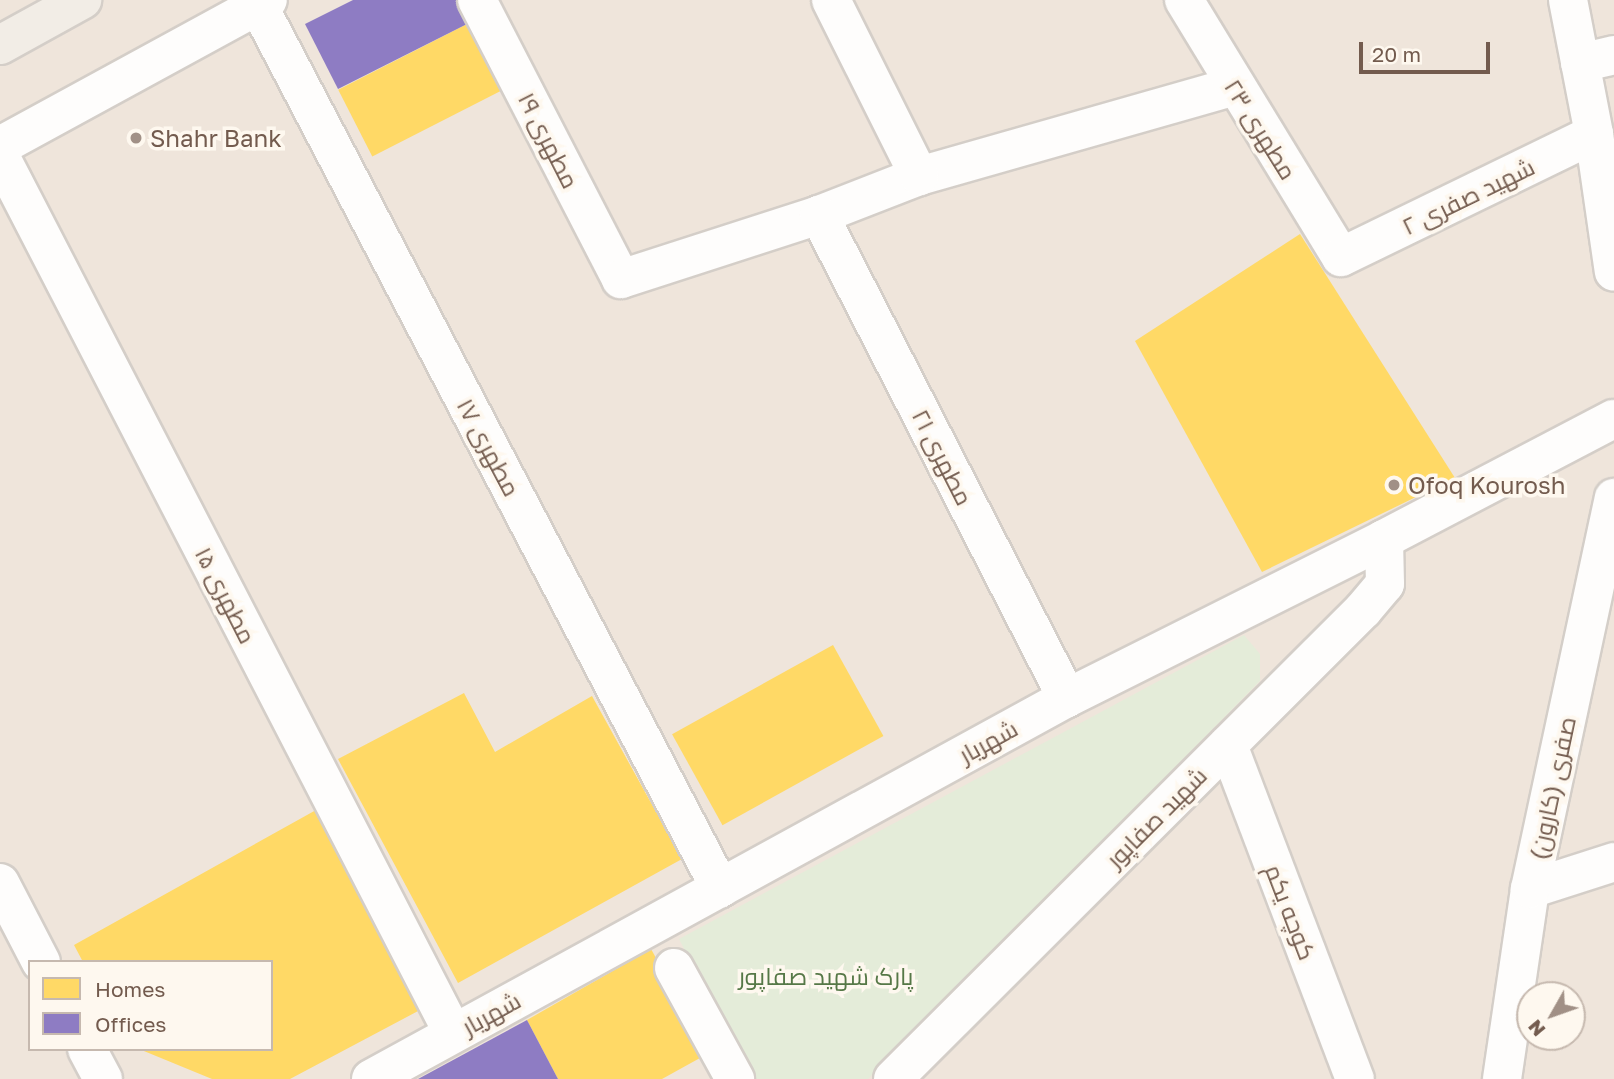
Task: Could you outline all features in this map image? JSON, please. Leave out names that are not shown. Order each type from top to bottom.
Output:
[{"type":"main road","points":[[0,45],[82,0]]},
{"type":"street","name":"مطهری ۱۹","points":[[477,0],[621,279],[819,215]]},
{"type":"street","points":[[831,0],[919,176]]},
{"type":"street","name":"مطهری ۲۳","points":[[1184,0],[1341,257]]},
{"type":"street","points":[[1568,0],[1597,59],[1594,134],[1614,272]]},
{"type":"street","points":[[0,146],[263,3]]},
{"type":"street","name":"مطهری ۱۷","points":[[263,3],[720,888]]},
{"type":"street","points":[[819,215],[919,176],[1235,86]]},
{"type":"street","name":"شهید صفری ۲","points":[[1341,257],[1594,134]]},
{"type":"street","name":"مطهری ۱۵","points":[[0,156],[453,1033]]},
{"type":"street","name":"مطهری ۲۱","points":[[819,215],[1067,698]]},
{"type":"street","name":"شهریار","points":[[370,1079],[1067,698],[1384,539],[1614,419]]},
{"type":"street","name":"صفری (کارون)","points":[[1499,1078],[1530,889],[1614,498]]},
{"type":"street","name":"شهید صفاپور","points":[[893,1079],[1228,745],[1385,584],[1384,539]]},
{"type":"street","name":"کوچه یکم","points":[[1228,745],[1354,1079]]},
{"type":"street","points":[[1530,889],[1614,862]]},
{"type":"street","points":[[0,883],[40,960]]},
{"type":"street","points":[[674,968],[735,1079]]},
{"type":"street","points":[[88,1051],[103,1079]]},
{"type":"shaded area","points":[[0,0],[1614,0],[1614,1079],[0,1079]]},
{"type":"green space","name":"پارک شهید صفاپور","points":[[1244,635],[1260,654],[1260,681],[868,1079],[752,1079],[679,939]]},
{"type":"building: Homes","points":[[471,22],[505,89],[372,156],[338,90]]},
{"type":"building: Homes","points":[[1300,234],[1455,478],[1262,572],[1135,341]]},
{"type":"building: Homes","points":[[833,645],[883,736],[722,825],[672,734]]},
{"type":"building: Homes","points":[[464,693],[495,752],[592,696],[682,859],[458,983],[338,759]]},
{"type":"building: Homes","points":[[316,810],[372,911],[420,1010],[290,1079],[212,1079],[144,1051],[273,1051],[273,960],[82,960],[74,945]]},
{"type":"building: Homes","points":[[651,949],[709,1053],[662,1079],[558,1079],[527,1020]]},
{"type":"building: Offices","points":[[353,0],[459,0],[471,22],[338,89],[305,24]]},
{"type":"building: Offices","points":[[527,1020],[558,1079],[418,1079]]},
{"type":"place","name":"Shahr Bank","points":[[136,138]]},
{"type":"place","name":"Ofoq Kourosh","points":[[1394,485]]}]
